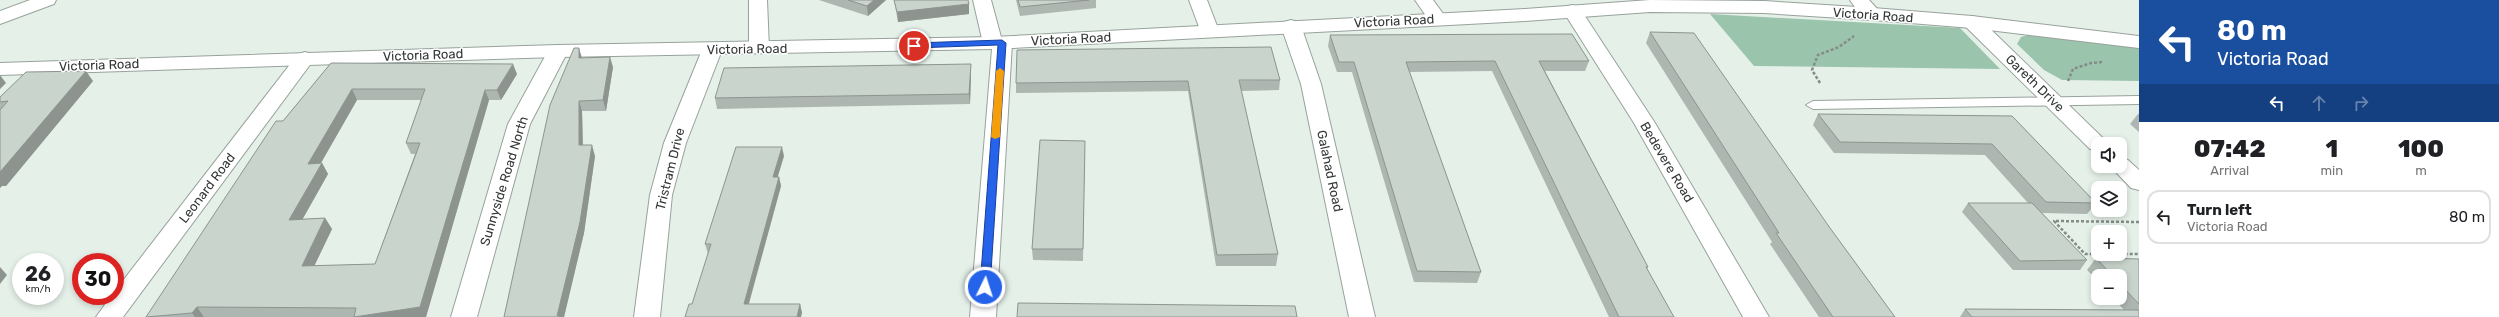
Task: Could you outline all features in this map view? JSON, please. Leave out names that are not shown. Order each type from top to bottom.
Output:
[{"type":"street","points":[[0,18],[47,0]]},
{"type":"street","points":[[758,0],[759,49]]},
{"type":"street","points":[[982,0],[997,43],[983,317]]},
{"type":"street","points":[[1198,0],[1209,31]]},
{"type":"street","points":[[1424,0],[1438,19]]},
{"type":"street","points":[[1859,0],[1873,14]]},
{"type":"street","name":"Victoria Road","points":[[0,69],[558,51],[712,50],[997,43],[1572,11],[1648,3],[1764,7],[1873,14],[1972,22],[2139,42]]},
{"type":"street","name":"Bedevere Road","points":[[1572,11],[1597,46],[1670,167],[1756,317]]},
{"type":"street","name":"Gareth Drive","points":[[1972,22],[2091,137]]},
{"type":"street","name":"Galahad Road","points":[[1292,26],[1311,84],[1362,317]]},
{"type":"street","name":"Tristram Drive","points":[[647,317],[661,195],[677,136],[712,50]]},
{"type":"street","name":"Sunnyside Road North","points":[[464,317],[519,124],[558,51]]},
{"type":"street","name":"Leonard Road","points":[[109,317],[305,58]]},
{"type":"street","points":[[15,87],[36,67]]},
{"type":"street","points":[[2127,172],[2139,183]]},
{"type":"lane","points":[[1813,105],[2052,100],[2139,100]]},
{"type":"path","points":[[1833,104],[1812,70],[1818,55],[1839,47],[1857,34]]},
{"type":"path","points":[[2082,100],[2068,83],[2073,68],[2091,63],[2106,62]]},
{"type":"path","points":[[2139,222],[2054,222],[2085,254],[2139,254]]},
{"type":"green space","points":[[1710,14],[1960,28],[2000,69],[1754,66]]},
{"type":"green space","points":[[2028,35],[2139,46],[2139,81],[2062,80],[2044,70],[2017,44],[2021,37]]},
{"type":"building","points":[[848,0],[874,0],[867,6]]},
{"type":"building","points":[[894,0],[968,0],[969,4],[897,12]]},
{"type":"building","points":[[1018,0],[1089,0],[1020,7]]},
{"type":"building","points":[[1650,32],[1694,33],[1830,228],[1895,317],[1833,317],[1776,233],[1779,233]]},
{"type":"building","points":[[1572,34],[1589,61],[1539,61],[1648,267],[1646,267],[1674,317],[1619,317],[1495,61],[1406,62],[1481,272],[1417,271],[1354,62],[1339,62],[1330,35]]},
{"type":"building","points":[[1271,47],[1280,80],[1239,80],[1278,254],[1217,255],[1188,81],[1016,83],[1017,50]]},
{"type":"building","points":[[574,48],[579,48],[579,58],[610,57],[603,100],[579,101],[579,145],[592,145],[580,222],[557,316],[559,315],[559,317],[504,317],[550,105]]},
{"type":"building","points":[[331,63],[513,64],[497,90],[485,90],[420,307],[354,317],[356,308],[197,307],[192,313],[146,317],[276,121],[283,121]],"holes":[[[352,89],[425,89],[406,143],[420,143],[375,264],[302,266],[325,218],[289,220],[322,163],[308,164]]]},
{"type":"building","points":[[971,64],[969,94],[715,98],[724,68]]},
{"type":"building","points":[[86,71],[0,172],[0,110],[8,101],[0,102],[0,97],[26,72]]},
{"type":"building","points":[[1818,114],[2012,116],[2091,198],[2091,203],[2046,202],[1992,144],[1840,142]]},
{"type":"building","points":[[1040,140],[1085,141],[1083,249],[1032,249]]},
{"type":"building","points":[[736,147],[782,147],[773,177],[779,177],[744,304],[800,304],[797,317],[685,317],[689,304],[692,304],[711,244],[705,244]]},
{"type":"building","points":[[1968,203],[2032,203],[2087,260],[2020,261]]},
{"type":"building","points":[[2127,259],[2139,259],[2139,304],[2127,291],[2127,269],[2106,269],[2099,261],[2127,261]]},
{"type":"building","points":[[1018,303],[1295,306],[1297,317],[1017,317]]},
{"type":"building","points":[[1965,309],[2139,310],[2139,317],[1972,317]]},
{"type":"slow traffic","points":[[995,137],[1000,71]]},
{"type":"route","points":[[914,46],[1002,43],[985,287]]}]
